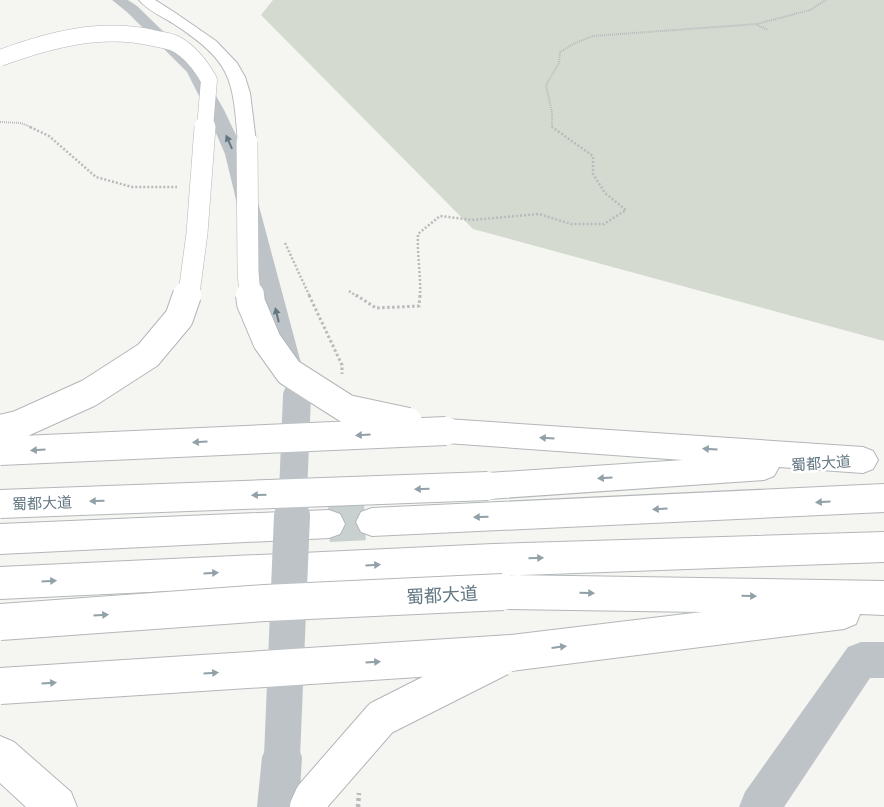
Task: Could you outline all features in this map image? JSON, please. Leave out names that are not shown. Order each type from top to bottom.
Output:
[{"type":"highway","points":[[146,0],[194,32],[223,56],[237,75],[244,98],[247,142],[248,271],[251,303],[267,341],[289,372],[347,409],[446,431]]},
{"type":"highway","points":[[0,58],[34,45],[70,37],[103,34],[149,36],[178,45],[198,61],[209,80],[198,233],[190,286],[179,318],[148,355],[89,392],[18,425],[0,429]]},
{"type":"highway","points":[[0,452],[446,431]]},
{"type":"highway","name":"蜀都大道","points":[[0,504],[488,486],[863,460],[446,431]]},
{"type":"highway","points":[[372,522],[878,499]]},
{"type":"highway","points":[[0,539],[329,524]]},
{"type":"highway","points":[[0,583],[493,560],[884,547]]},
{"type":"highway","name":"蜀都大道","points":[[0,622],[265,603],[503,592],[884,598]]},
{"type":"highway","points":[[0,686],[511,653],[884,607]]},
{"type":"highway","points":[[308,807],[312,796],[381,718],[511,653]]},
{"type":"highway","points":[[0,756],[56,807]]},
{"type":"street","points":[[119,0],[132,9],[194,70],[235,154],[297,396],[282,757],[278,807]]},
{"type":"street","points":[[760,807],[861,660],[884,660]]},
{"type":"path","points":[[349,291],[376,308],[419,306],[421,280],[417,258],[418,234],[440,216],[472,220],[539,214],[571,224],[604,224],[626,210],[604,193],[593,174],[593,156],[574,141],[552,128],[552,113],[546,85],[559,63],[560,52],[575,43],[593,36],[757,24],[810,10],[826,0]]},
{"type":"path","points":[[757,24],[768,30]]},
{"type":"shaded area","points":[[273,0],[884,0],[884,341],[473,229],[261,15]]},
{"type":"tunnel","points":[[329,524],[372,522]]}]
